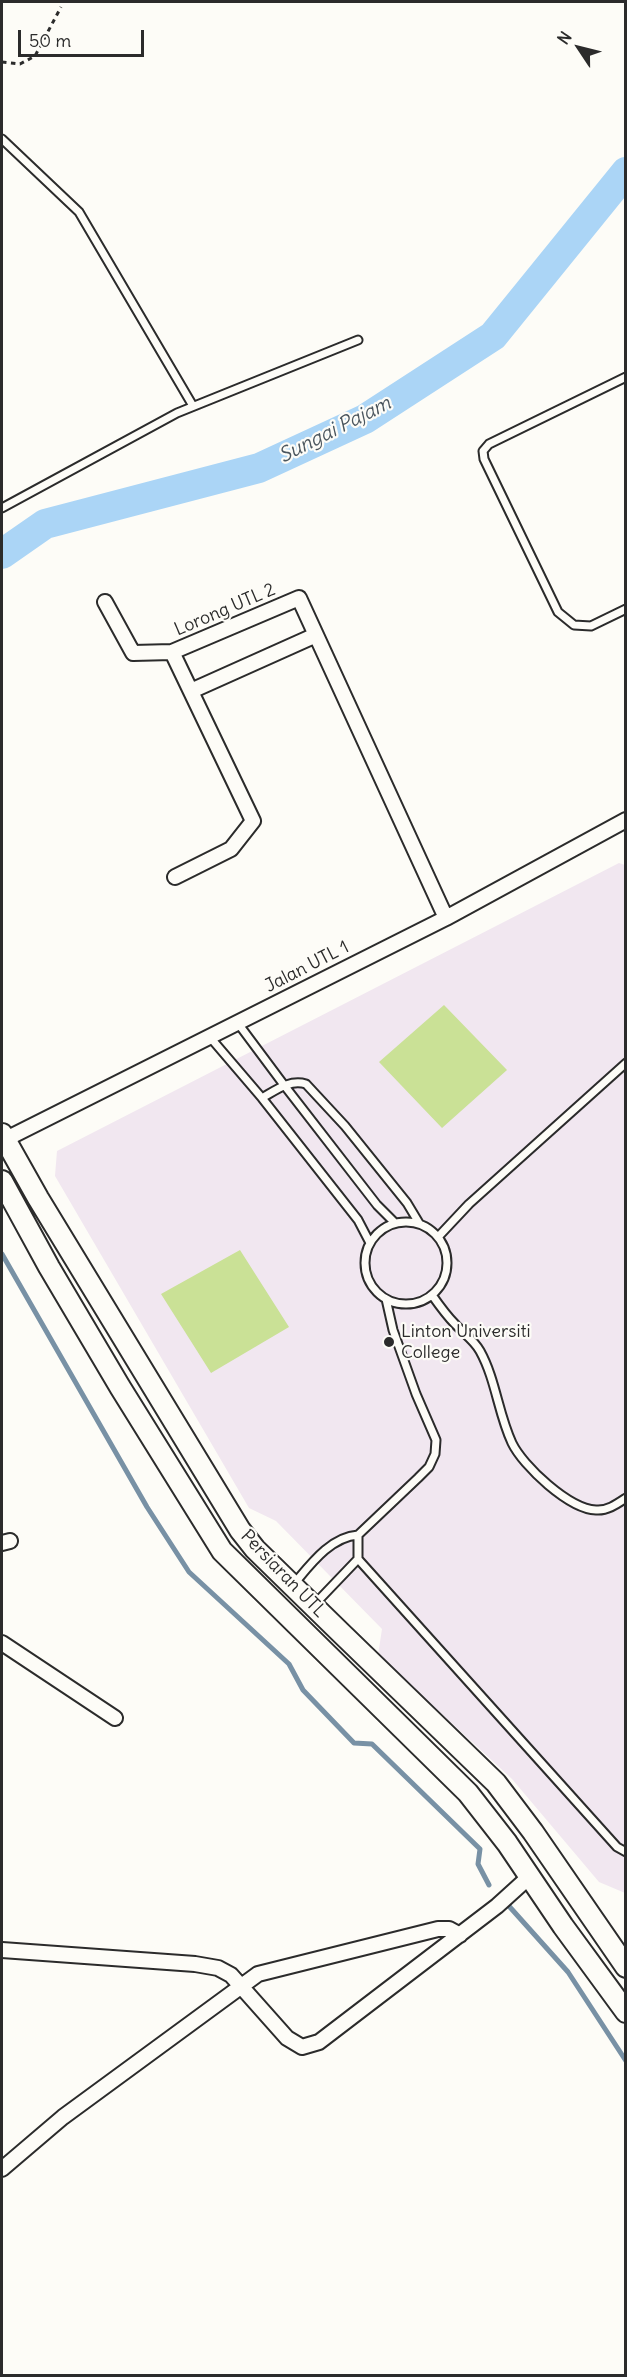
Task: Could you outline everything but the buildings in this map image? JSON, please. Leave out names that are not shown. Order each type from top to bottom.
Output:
[{"type":"street","name":"Lorong UTL 2","points":[[175,877],[231,849],[253,821],[172,652],[299,598],[446,918]]},
{"type":"street","points":[[105,602],[133,652],[172,652]]},
{"type":"street","points":[[191,691],[316,635]]},
{"type":"street","name":"Jalan UTL 1","points":[[2,1138],[446,918],[626,820]]},
{"type":"street","name":"Persiaran UTL","points":[[2,1138],[229,1516],[255,1549],[496,1783],[625,1963]]},
{"type":"street","name":"Persiaran UTL","points":[[2,1181],[49,1267],[120,1387],[222,1551],[468,1793],[501,1834],[626,2012]]},
{"type":"street","points":[[2,1643],[115,1718]]},
{"type":"street","points":[[2,1950],[195,1964],[218,1968],[242,1984],[287,2038],[302,2047],[319,2042],[460,1935],[529,1877]]},
{"type":"street","points":[[2,2169],[63,2117],[258,1974],[438,1929],[449,1929],[460,1935]]},
{"type":"street","points":[[601,1977],[625,1963]]},
{"type":"lane","points":[[2,139],[79,212],[193,406]]},
{"type":"lane","points":[[2,508],[177,413],[358,340]]},
{"type":"lane","points":[[626,377],[489,444],[483,451],[484,459],[558,612],[574,625],[591,626],[626,609]]},
{"type":"lane","points":[[237,1022],[377,1205],[395,1223]]},
{"type":"lane","points":[[209,1036],[262,1098],[358,1220],[370,1243]]},
{"type":"lane","points":[[438,1237],[469,1204],[626,1063]]},
{"type":"lane","points":[[262,1098],[284,1085],[299,1082],[312,1089],[407,1203],[419,1224]]},
{"type":"lane","points":[[395,1223],[419,1224],[430,1229],[445,1248],[447,1261],[443,1280],[432,1295],[421,1301],[398,1304],[386,1299],[369,1281],[365,1268],[366,1255],[370,1243],[385,1228],[395,1223]]},
{"type":"lane","points":[[432,1295],[455,1325],[479,1348],[494,1384],[512,1443],[528,1466],[563,1496],[581,1507],[597,1510],[614,1506],[626,1498]]},
{"type":"lane","points":[[293,1586],[336,1541],[358,1535],[429,1467],[435,1454],[436,1440],[397,1341],[386,1299]]},
{"type":"lane","points":[[313,1606],[357,1559],[358,1535]]},
{"type":"lane","points":[[357,1559],[617,1847],[626,1852]]},
{"type":"path","points":[[2,62],[20,64],[35,56],[61,7]]},
{"type":"shaded area","name":"Linton Universiti College","points":[[619,863],[625,865],[625,1893],[599,1882],[512,1779],[378,1655],[382,1629],[276,1521],[249,1508],[55,1176],[57,1151]]},
{"type":"green space","points":[[444,1005],[507,1070],[442,1128],[379,1062]]},
{"type":"green space","points":[[240,1250],[289,1327],[211,1373],[161,1294]]},
{"type":"waterway","name":"Sungai Pajam","points":[[2,554],[45,524],[259,468],[365,419],[493,336],[626,172]]},
{"type":"waterway","points":[[2,1254],[147,1507],[189,1572],[289,1664],[303,1690],[354,1743],[372,1744],[480,1849],[478,1864],[489,1885]]},
{"type":"waterway","points":[[508,1905],[568,1972],[626,2061]]},
{"type":"place","name":"Linton Universiti College","points":[[389,1342]]}]
